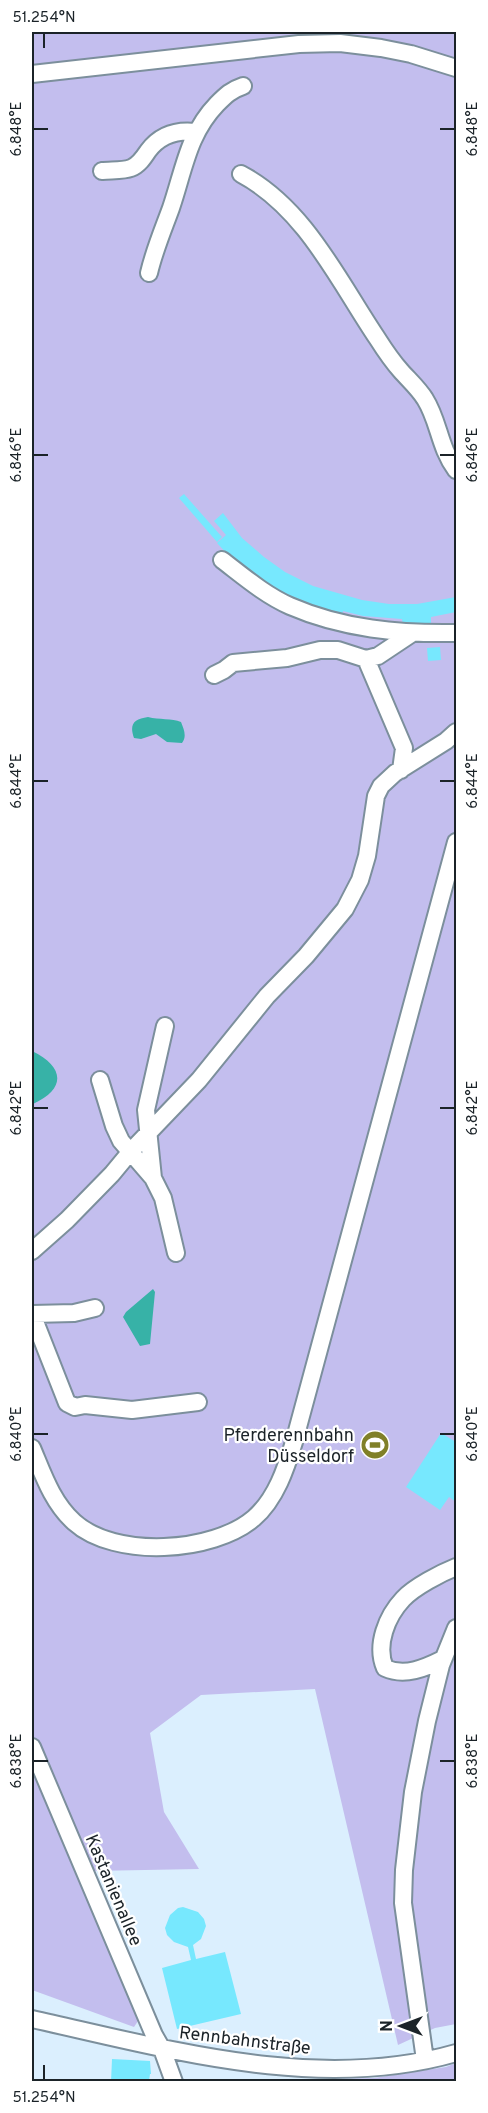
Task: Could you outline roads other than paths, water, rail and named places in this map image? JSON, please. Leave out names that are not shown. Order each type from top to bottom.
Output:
[{"type":"street","points":[[32,74],[288,45],[340,43],[411,54],[456,68]]},
{"type":"street","points":[[149,273],[195,132],[231,90],[243,86]]},
{"type":"street","points":[[102,171],[131,168],[161,138],[172,133],[195,132]]},
{"type":"street","points":[[241,174],[268,192],[297,221],[318,248],[384,348],[425,398],[444,450],[456,470]]},
{"type":"street","points":[[222,560],[250,582],[289,606],[335,622],[411,634],[456,633]]},
{"type":"street","points":[[213,675],[233,663],[287,658],[320,650],[338,650],[366,659],[378,656],[411,634]]},
{"type":"street","points":[[366,659],[404,748],[401,770]]},
{"type":"street","points":[[32,1251],[67,1220],[112,1174],[213,1064],[267,996],[306,956],[345,909],[360,880],[367,856],[376,796],[381,786],[456,732]]},
{"type":"street","points":[[32,1448],[53,1497],[63,1510],[89,1533],[124,1544],[163,1546],[213,1539],[236,1530],[255,1517],[272,1497],[285,1471],[294,1442],[456,842]]},
{"type":"street","points":[[153,1178],[146,1110],[165,1026]]},
{"type":"street","points":[[100,1080],[114,1126],[122,1141],[153,1178],[163,1198],[176,1252]]},
{"type":"street","points":[[95,1308],[74,1313],[32,1314],[67,1403],[75,1407],[84,1405],[132,1410],[198,1402]]},
{"type":"street","points":[[443,1659],[425,1668],[407,1672],[392,1672],[385,1668],[381,1660],[381,1645],[386,1628],[405,1597],[456,1567]]},
{"type":"street","points":[[425,2061],[403,1904],[404,1869],[412,1792],[427,1721],[443,1659],[456,1628]]},
{"type":"street","name":"Kastanienallee","points":[[32,1747],[154,2035],[162,2049],[174,2082]]},
{"type":"street","name":"Rennbahnstraße","points":[[32,2019],[162,2049],[259,2063],[319,2068],[403,2066],[456,2053]]},
{"type":"place","name":"Pferderennbahn Düsseldorf","points":[[375,1445]]}]
